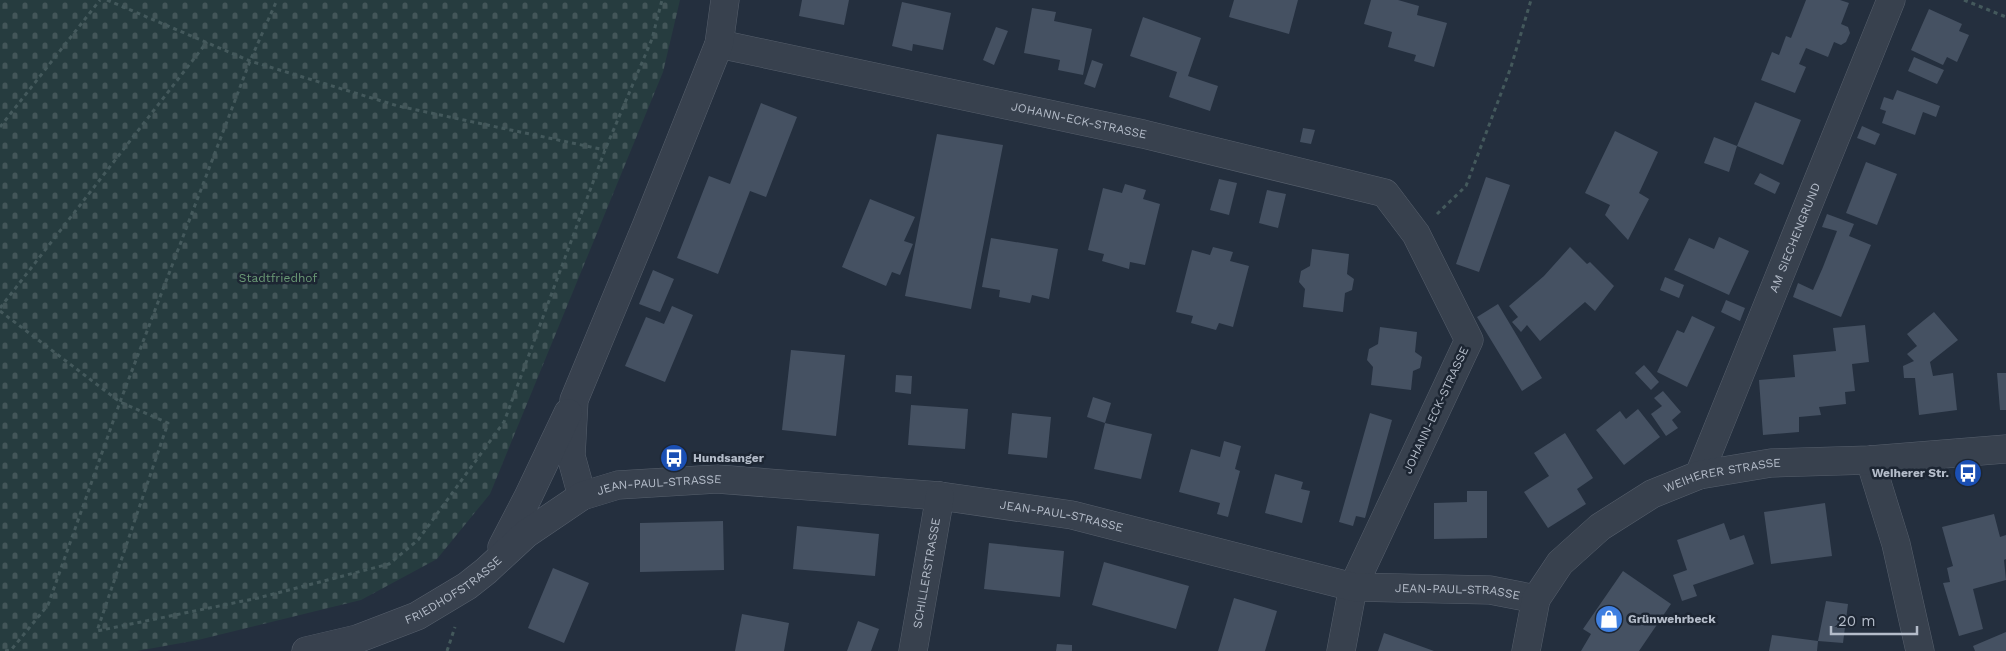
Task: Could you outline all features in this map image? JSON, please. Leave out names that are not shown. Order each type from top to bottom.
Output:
[{"type":"street","points":[[486,571],[511,533],[574,400],[719,44],[724,0]]},
{"type":"street","name":"AM SIECHENGRUND","points":[[1699,474],[1891,0]]},
{"type":"street","name":"JOHANN-ECK-STRASSE","points":[[719,44],[1143,134],[1385,193],[1416,234],[1469,340],[1353,587],[1341,651]]},
{"type":"street","points":[[574,400],[571,456],[582,496]]},
{"type":"street","name":"WEIHERER STRASSE","points":[[1526,651],[1536,599],[1560,563],[1600,527],[1652,494],[1699,474],[1771,463],[1870,460],[2006,449]]},
{"type":"street","points":[[1870,460],[1896,544],[1920,651]]},
{"type":"street","name":"JEAN-PAUL-STRASSE","points":[[582,496],[618,485],[717,479],[940,496],[1072,516],[1353,587],[1490,590],[1536,599]]},
{"type":"street","name":"FRIEDHOFSTRASSE","points":[[306,651],[357,639],[417,616],[467,586],[526,534],[582,496]]},
{"type":"street","name":"SCHILLERSTRASSE","points":[[913,651],[940,496]]},
{"type":"path","points":[[0,127],[100,0]]},
{"type":"path","points":[[107,0],[250,61],[398,106],[605,150]]},
{"type":"path","points":[[5,651],[11,650],[48,605],[120,402],[250,61],[277,0]]},
{"type":"path","points":[[207,42],[0,309],[120,402],[168,423],[97,631],[258,598],[389,564],[418,540],[504,422],[605,150],[652,39],[662,0]]},
{"type":"path","points":[[1416,234],[1466,186],[1511,67],[1531,0]]},
{"type":"path","points":[[1964,0],[2006,17]]},
{"type":"green space","name":"Stadtfriedhof","points":[[0,0],[680,0],[663,72],[490,494],[437,559],[361,600],[198,640],[137,651],[0,651]]},
{"type":"building","points":[[802,0],[849,0],[844,25],[799,16]]},
{"type":"building","points":[[1234,0],[1298,0],[1289,34],[1229,17]]},
{"type":"building","points":[[1371,0],[1398,0],[1419,6],[1417,15],[1447,23],[1434,67],[1414,61],[1416,55],[1388,47],[1392,32],[1364,24]]},
{"type":"building","points":[[1806,0],[1840,0],[1849,3],[1841,24],[1848,27],[1850,33],[1846,42],[1841,45],[1834,42],[1828,57],[1806,48],[1799,64],[1806,67],[1795,93],[1761,80],[1772,52],[1779,55],[1786,36],[1791,38]]},
{"type":"building","points":[[902,2],[951,13],[943,50],[913,44],[912,51],[892,46]]},
{"type":"building","points":[[1032,8],[1056,12],[1054,21],[1092,29],[1083,75],[1058,70],[1060,60],[1024,53]]},
{"type":"building","points":[[1929,9],[1962,24],[1959,31],[1969,35],[1957,62],[1947,57],[1943,65],[1911,50]]},
{"type":"building","points":[[1143,17],[1201,38],[1188,76],[1218,86],[1210,111],[1169,97],[1177,72],[1130,56]]},
{"type":"building","points":[[996,27],[1008,31],[994,65],[983,60]]},
{"type":"building","points":[[1914,57],[1944,70],[1937,84],[1908,71]]},
{"type":"building","points":[[1092,60],[1103,64],[1095,88],[1084,84]]},
{"type":"building","points":[[1897,90],[1940,106],[1936,117],[1923,112],[1915,135],[1882,123],[1886,111],[1880,109],[1884,97],[1893,100]]},
{"type":"building","points":[[1755,102],[1801,120],[1783,165],[1737,146]]},
{"type":"building","points":[[761,103],[797,117],[766,197],[750,191],[718,274],[677,258],[709,176],[730,184]]},
{"type":"building","points":[[1862,126],[1880,134],[1875,145],[1857,138]]},
{"type":"building","points":[[1303,128],[1315,130],[1311,144],[1300,142]]},
{"type":"building","points":[[1615,131],[1658,152],[1639,193],[1649,199],[1628,240],[1605,215],[1610,205],[1585,193]]},
{"type":"building","points":[[937,134],[1003,145],[971,309],[905,296]]},
{"type":"building","points":[[1714,137],[1737,146],[1729,172],[1704,163]]},
{"type":"building","points":[[1866,162],[1897,174],[1877,225],[1846,213]]},
{"type":"building","points":[[1760,173],[1780,183],[1775,194],[1754,184]]},
{"type":"building","points":[[1486,177],[1510,185],[1479,272],[1456,264]]},
{"type":"building","points":[[1219,179],[1237,183],[1229,215],[1210,210]]},
{"type":"building","points":[[1125,184],[1146,190],[1143,199],[1160,204],[1145,265],[1130,262],[1129,269],[1102,261],[1104,254],[1088,250],[1103,188],[1122,193]]},
{"type":"building","points":[[1267,190],[1286,194],[1278,228],[1259,223]]},
{"type":"building","points":[[870,199],[915,217],[904,241],[913,244],[900,275],[892,272],[886,286],[842,267]]},
{"type":"building","points":[[1827,214],[1854,224],[1849,236],[1871,245],[1841,317],[1793,297],[1798,283],[1813,290],[1823,267],[1837,231],[1822,227]]},
{"type":"building","points":[[1719,237],[1749,251],[1729,295],[1674,270],[1689,238],[1714,249]]},
{"type":"building","points":[[991,238],[1058,249],[1049,299],[1032,295],[1030,303],[999,297],[1000,290],[982,287]]},
{"type":"building","points":[[1213,247],[1233,252],[1230,261],[1249,266],[1233,327],[1219,323],[1216,330],[1191,323],[1193,316],[1176,312],[1192,250],[1210,255]]},
{"type":"building","points":[[1570,247],[1587,264],[1590,262],[1614,286],[1595,311],[1585,302],[1540,341],[1527,325],[1521,332],[1512,322],[1518,317],[1509,306],[1544,276]]},
{"type":"building","points":[[1312,249],[1349,254],[1347,274],[1354,279],[1352,290],[1345,293],[1343,312],[1303,307],[1305,289],[1299,282],[1301,271],[1310,266]]},
{"type":"building","points":[[653,270],[674,279],[660,312],[639,304]]},
{"type":"building","points":[[1665,277],[1684,285],[1679,298],[1660,290]]},
{"type":"building","points":[[1726,300],[1745,308],[1740,321],[1721,312]]},
{"type":"building","points":[[1498,304],[1542,378],[1522,391],[1477,317]]},
{"type":"building","points":[[672,306],[693,315],[665,382],[625,366],[646,317],[664,324]]},
{"type":"building","points":[[1934,312],[1958,340],[1930,362],[1933,376],[1953,373],[1957,410],[1919,415],[1915,378],[1904,378],[1903,366],[1914,361],[1907,354],[1917,346],[1907,334]]},
{"type":"building","points":[[1692,316],[1715,327],[1687,387],[1657,372],[1677,330],[1684,333]]},
{"type":"building","points":[[1865,325],[1869,362],[1852,364],[1855,391],[1845,392],[1846,404],[1819,407],[1821,415],[1799,417],[1799,432],[1763,435],[1759,380],[1795,377],[1793,355],[1836,351],[1833,328]]},
{"type":"building","points":[[1380,327],[1417,332],[1415,352],[1422,357],[1420,368],[1413,371],[1411,390],[1371,385],[1373,367],[1367,360],[1369,349],[1378,344]]},
{"type":"building","points":[[791,350],[845,355],[836,436],[782,430]]},
{"type":"building","points":[[1644,365],[1659,382],[1651,390],[1635,373]]},
{"type":"building","points":[[1997,373],[2006,373],[2006,410],[2000,410]]},
{"type":"building","points":[[896,375],[912,376],[911,394],[895,392]]},
{"type":"building","points":[[1663,391],[1681,412],[1672,420],[1678,428],[1666,436],[1651,414],[1662,406],[1654,398]]},
{"type":"building","points":[[1093,397],[1111,403],[1105,423],[1087,417]]},
{"type":"building","points":[[911,405],[968,409],[965,449],[908,445]]},
{"type":"building","points":[[1638,409],[1660,437],[1624,465],[1596,430],[1620,411],[1626,419]]},
{"type":"building","points":[[1012,413],[1051,417],[1047,458],[1008,454]]},
{"type":"building","points":[[1370,413],[1392,420],[1365,518],[1356,516],[1353,526],[1339,522]]},
{"type":"building","points":[[1105,423],[1152,434],[1141,479],[1094,469]]},
{"type":"building","points":[[1565,433],[1593,478],[1577,489],[1586,504],[1548,528],[1524,492],[1549,476],[1534,453]]},
{"type":"building","points":[[1224,441],[1241,446],[1235,469],[1240,471],[1228,517],[1217,514],[1220,503],[1179,492],[1191,449],[1220,457]]},
{"type":"building","points":[[1275,474],[1303,482],[1301,489],[1310,491],[1302,523],[1265,513]]},
{"type":"building","points":[[1467,491],[1487,491],[1487,538],[1434,539],[1434,503],[1467,502]]},
{"type":"building","points":[[1825,503],[1832,556],[1771,564],[1764,512]]},
{"type":"building","points":[[1994,514],[2000,537],[2006,535],[2006,559],[2004,560],[2006,580],[1973,589],[1983,629],[1959,636],[1943,583],[1950,582],[1947,568],[1953,566],[1942,527]]},
{"type":"building","points":[[723,521],[724,570],[640,572],[640,523]]},
{"type":"building","points":[[1724,523],[1730,540],[1744,535],[1754,564],[1693,585],[1697,596],[1682,601],[1673,575],[1687,570],[1677,540]]},
{"type":"building","points":[[797,526],[879,534],[875,576],[793,569]]},
{"type":"building","points":[[989,543],[1064,551],[1060,597],[984,589]]},
{"type":"building","points":[[1104,562],[1189,586],[1176,629],[1092,605]]},
{"type":"building","points":[[553,568],[589,583],[564,643],[528,628]]},
{"type":"building","points":[[1623,571],[1671,604],[1639,651],[1581,651],[1591,634],[1583,629]]},
{"type":"building","points":[[1234,598],[1277,611],[1265,651],[1218,651]]},
{"type":"building","points":[[1826,601],[1848,604],[1843,643],[1818,641]]},
{"type":"building","points":[[742,614],[789,623],[784,651],[735,651]]},
{"type":"building","points":[[858,621],[879,629],[871,651],[847,651]]},
{"type":"building","points":[[2006,632],[2006,651],[1975,651],[1973,646]]},
{"type":"building","points":[[1384,633],[1434,651],[1378,651]]},
{"type":"building","points":[[1772,635],[1818,641],[1817,651],[1769,651]]},
{"type":"building","points":[[1057,644],[1072,645],[1072,651],[1056,651]]},
{"type":"place","name":"Hundsanger","points":[[674,458]]},
{"type":"place","name":"Weiherer Str.","points":[[1968,473]]},
{"type":"place","name":"Grünwehrbeck","points":[[1609,619]]}]
